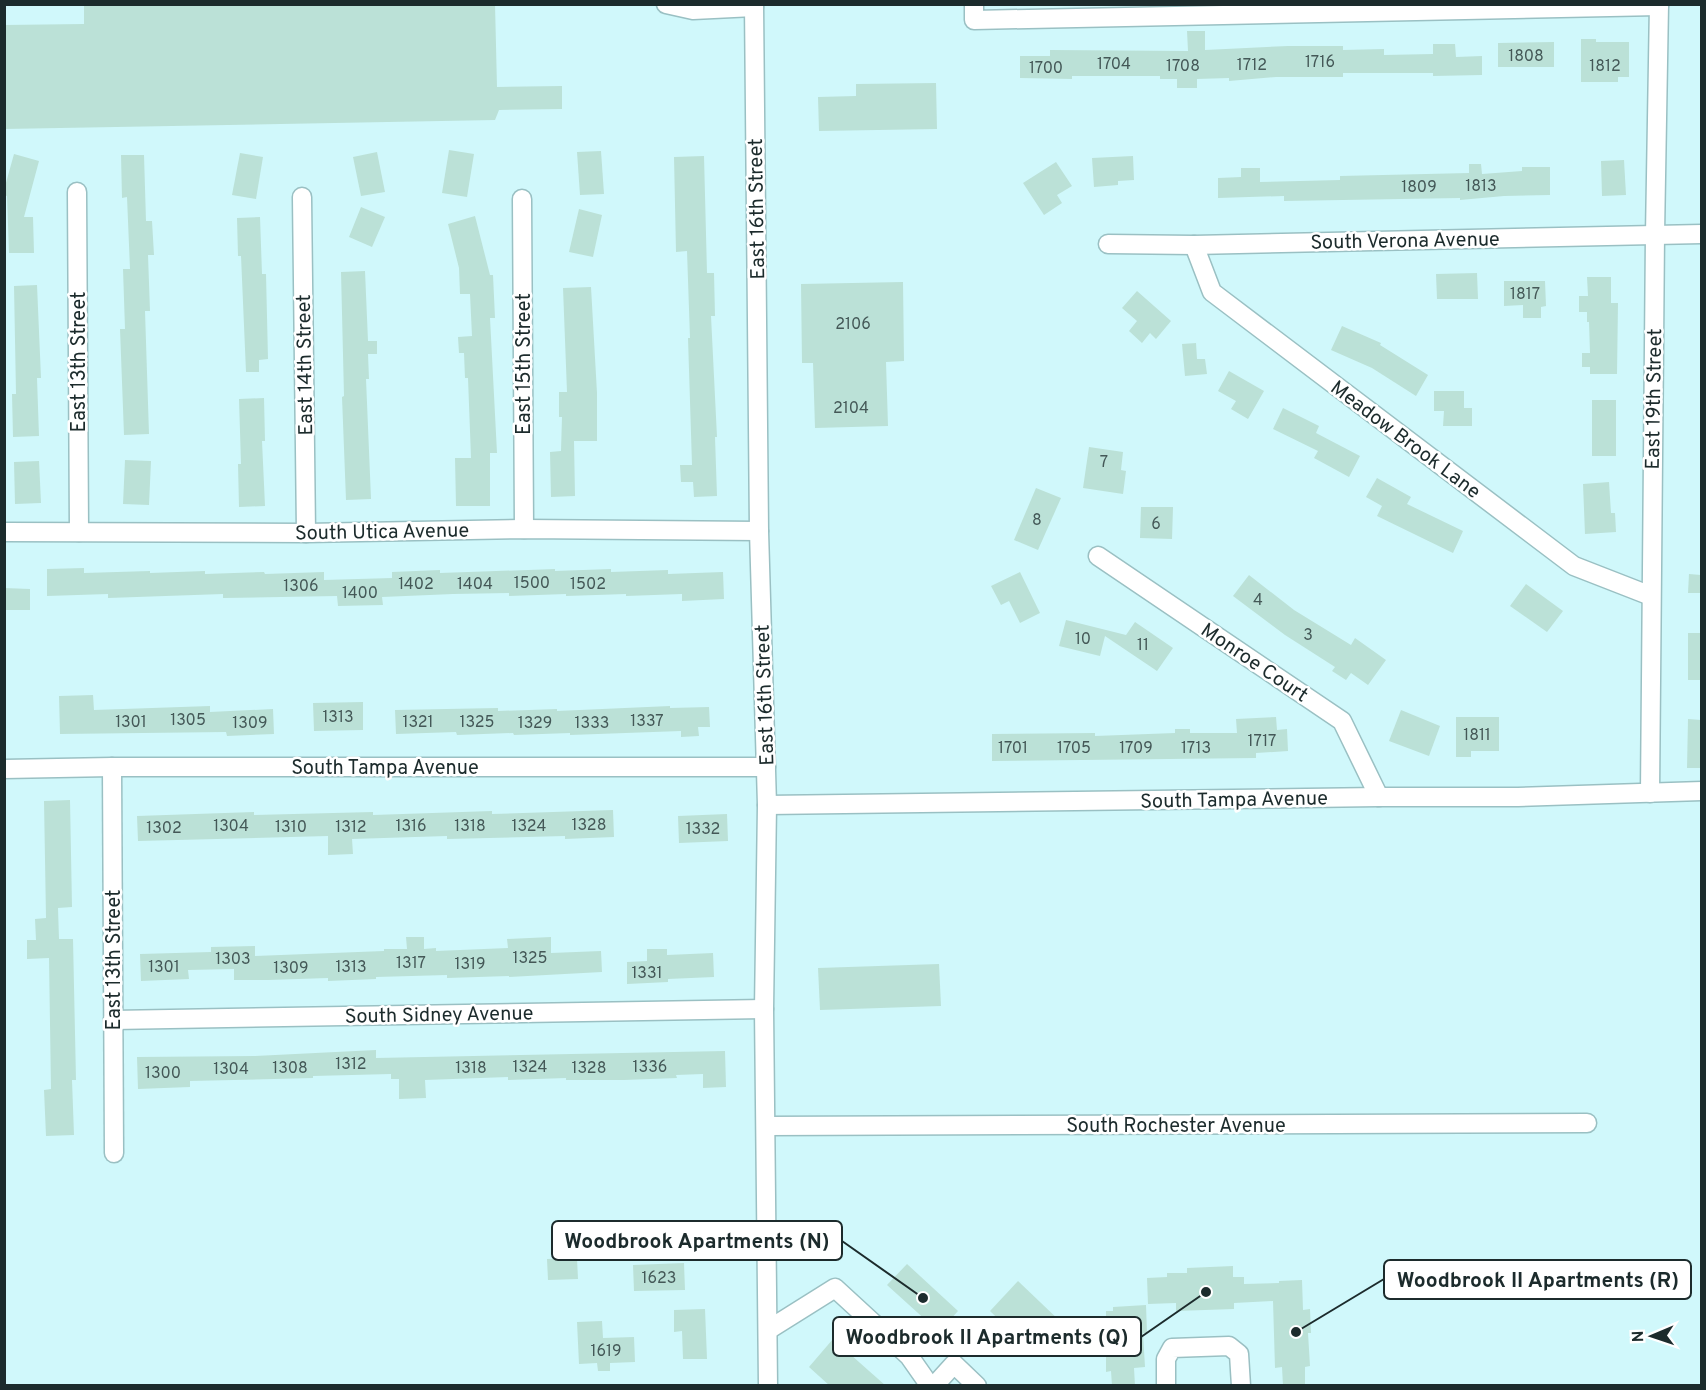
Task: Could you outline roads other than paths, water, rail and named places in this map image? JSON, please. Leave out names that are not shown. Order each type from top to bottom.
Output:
[{"type":"street","points":[[666,4],[693,10],[754,6]]},
{"type":"street","points":[[974,12],[1659,5]]},
{"type":"street","name":"East 19th Street","points":[[1650,793],[1654,234],[1659,5]]},
{"type":"street","name":"East 16th Street","points":[[754,6],[759,531],[766,767],[764,1009],[768,1386]]},
{"type":"street","name":"East 13th Street","points":[[77,192],[79,531]]},
{"type":"street","name":"East 14th Street","points":[[302,197],[306,533]]},
{"type":"street","name":"East 15th Street","points":[[522,199],[524,529]]},
{"type":"street","name":"South Verona Avenue","points":[[1108,244],[1194,245],[1701,234]]},
{"type":"street","name":"Meadow Brook Lane","points":[[1194,245],[1212,292],[1574,566],[1651,596]]},
{"type":"street","name":"South Utica Avenue","points":[[4,532],[306,533],[524,529],[759,531]]},
{"type":"street","name":"Monroe Court","points":[[1098,556],[1342,721],[1379,797]]},
{"type":"street","name":"East 13th Street","points":[[112,767],[114,1154]]},
{"type":"street","name":"South Tampa Avenue","points":[[4,769],[766,767]]},
{"type":"street","name":"South Tampa Avenue","points":[[766,805],[1518,797],[1701,791]]},
{"type":"street","name":"South Sidney Avenue","points":[[113,1020],[764,1009]]},
{"type":"street","name":"South Rochester Avenue","points":[[766,1126],[1587,1123]]},
{"type":"street","points":[[768,1330],[835,1288],[909,1356],[932,1386],[954,1364],[977,1386]]},
{"type":"street","points":[[1166,1386],[1166,1359],[1172,1348],[1229,1346],[1239,1354],[1241,1386]]},
{"type":"place","name":"Woodbrook II Apartments (Q)","points":[[1206,1292]]},
{"type":"place","name":"Woodbrook Apartments (N)","points":[[923,1298]]},
{"type":"place","name":"Woodbrook II Apartments (R)","points":[[1296,1332]]}]
